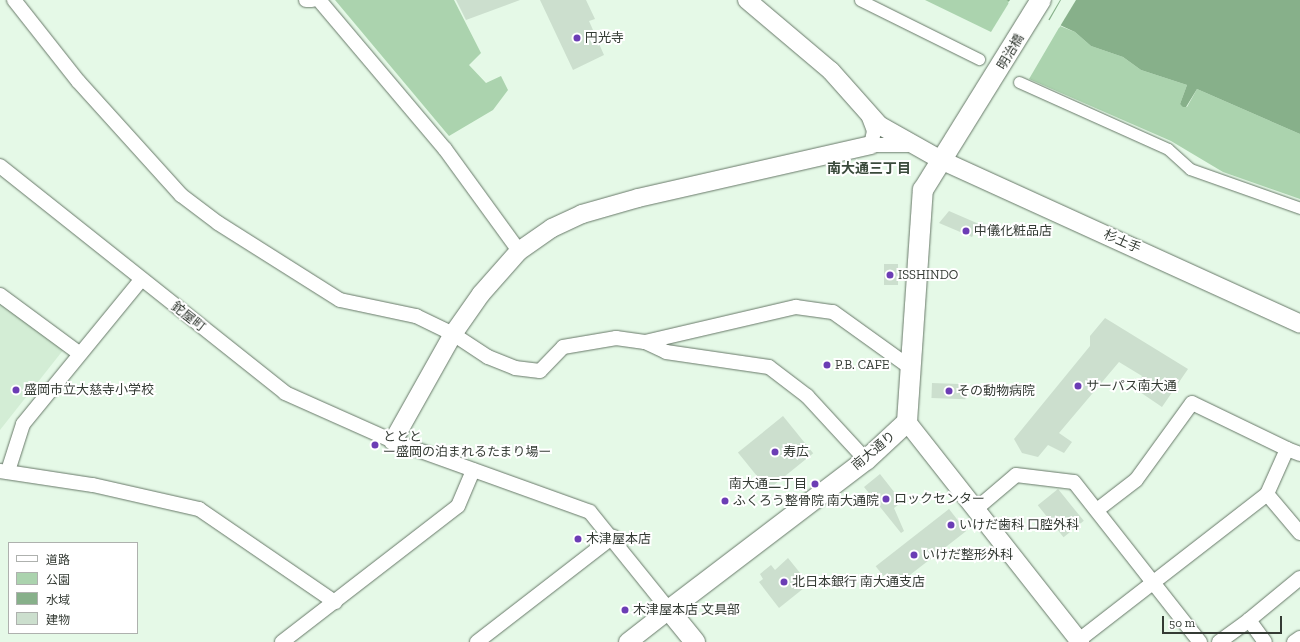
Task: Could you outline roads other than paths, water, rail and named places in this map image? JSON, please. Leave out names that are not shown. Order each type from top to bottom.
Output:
[{"type":"main road","name":"明治橋","points":[[943,161],[980,103],[1041,0]]},
{"type":"main road","name":"南大通り","points":[[669,610],[866,460],[907,422],[923,190],[943,161]]},
{"type":"main road","points":[[669,610],[695,642]]},
{"type":"street","points":[[14,0],[78,81],[181,196],[218,224],[340,300],[416,316],[453,334],[488,357],[515,368],[540,371],[563,347],[616,338],[645,342],[666,352],[769,367],[808,396],[866,460]]},
{"type":"street","points":[[306,0],[312,0]]},
{"type":"street","points":[[319,0],[445,150],[519,251]]},
{"type":"street","name":"杉土手","points":[[748,0],[831,71],[878,125],[943,161],[1300,324]]},
{"type":"street","points":[[860,0],[979,59]]},
{"type":"street","points":[[1019,82],[1168,149],[1190,169],[1300,208]]},
{"type":"street","points":[[868,113],[874,131],[871,145]]},
{"type":"street","points":[[393,441],[453,334],[519,251],[552,228],[582,214],[695,184],[871,145],[889,143],[916,146]]},
{"type":"street","name":"鉈屋町","points":[[0,166],[141,280],[285,393],[393,441],[590,512],[613,537],[669,610]]},
{"type":"street","points":[[141,280],[79,353],[23,424],[4,471],[199,509],[335,602]]},
{"type":"street","points":[[0,295],[79,353]]},
{"type":"street","points":[[645,342],[796,307],[833,312],[911,368]]},
{"type":"street","points":[[907,422],[1080,641],[1267,494],[1294,452],[1192,403],[1136,480],[1097,510]]},
{"type":"street","points":[[282,642],[458,506],[473,470]]},
{"type":"street","points":[[976,509],[1016,475],[1074,482],[1200,642]]},
{"type":"street","points":[[1267,494],[1300,533]]},
{"type":"street","points":[[477,642],[613,537]]},
{"type":"street","points":[[1219,642],[1249,620],[1300,578]]},
{"type":"street","name":"南大通り","points":[[628,642],[669,610]]},
{"type":"street","points":[[1249,620],[1265,642]]},
{"type":"street","points":[[1294,642],[1300,638]]},
{"type":"water","points":[[1006,0],[1300,0],[1300,134],[1197,89],[1186,107],[1183,107],[1180,104],[1187,85],[1141,70],[1123,57],[1091,46],[1075,32]]},
{"type":"place","name":"円光寺","points":[[577,38]]},
{"type":"place","name":"中儀化粧品店","points":[[966,231]]},
{"type":"place","name":"ISSHINDO","points":[[890,275]]},
{"type":"place","name":"P.B. CAFE","points":[[827,365]]},
{"type":"place","name":"サーパス南大通","points":[[1078,386]]},
{"type":"place","name":"盛岡市立大慈寺小学校","points":[[16,390]]},
{"type":"place","name":"その動物病院","points":[[949,391]]},
{"type":"place","name":"ととと ー盛岡の泊まれるたまり場ー","points":[[375,445]]},
{"type":"place","name":"寿広","points":[[775,452]]},
{"type":"place","name":"南大通二丁目","points":[[815,484]]},
{"type":"place","name":"ロックセンター","points":[[886,499]]},
{"type":"place","name":"ふくろう整骨院 南大通院","points":[[725,501]]},
{"type":"place","name":"いけだ歯科 口腔外科","points":[[951,525]]},
{"type":"place","name":"木津屋本店","points":[[578,539]]},
{"type":"place","name":"いけだ整形外科","points":[[914,555]]},
{"type":"place","name":"北日本銀行 南大通支店","points":[[784,582]]},
{"type":"place","name":"木津屋本店 文具部","points":[[625,610]]},
{"type":"district","name":"南大通三丁目","points":[[869,169]]}]
